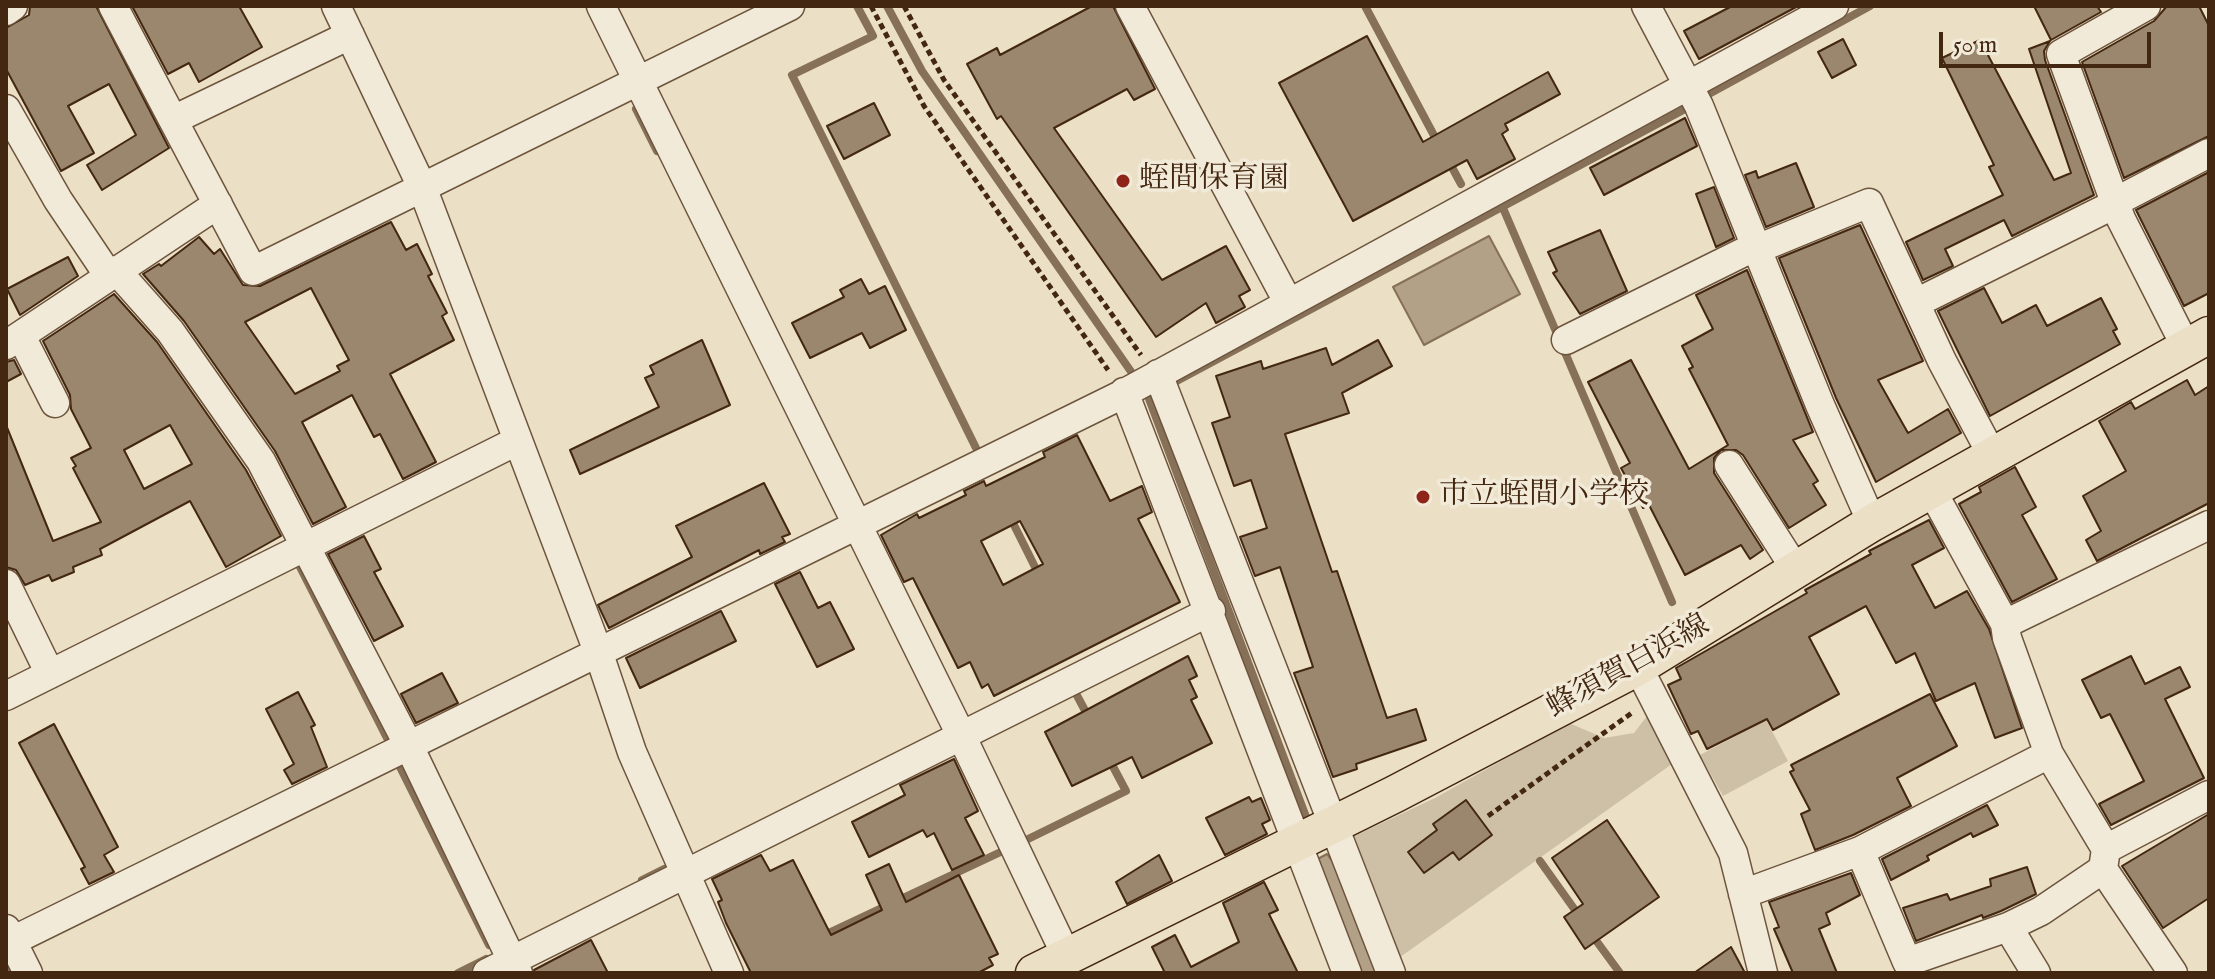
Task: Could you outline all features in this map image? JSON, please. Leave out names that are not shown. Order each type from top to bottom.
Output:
[{"type":"main road","name":"蜂須賀白浜線","points":[[1034,973],[1333,825],[1646,682],[1796,570],[1872,523],[2198,341]]},
{"type":"street","points":[[6,11],[13,6]]},
{"type":"street","points":[[113,6],[253,271],[790,6]]},
{"type":"street","points":[[336,6],[422,187],[599,654],[632,752],[729,973]]},
{"type":"street","points":[[601,6],[961,735],[1067,957]]},
{"type":"street","points":[[1130,6],[1288,302]]},
{"type":"street","points":[[1646,6],[1688,85],[1872,523]]},
{"type":"street","points":[[28,973],[8,938],[599,654],[1137,385],[1834,6]]},
{"type":"street","points":[[2146,6],[2061,54],[2115,203],[2198,341]]},
{"type":"street","points":[[173,120],[350,35]]},
{"type":"street","points":[[6,109],[58,200],[112,273],[170,331],[261,461],[409,746],[505,969],[683,873],[1211,611]]},
{"type":"street","points":[[1916,303],[2209,153]]},
{"type":"street","points":[[1566,340],[1757,248],[1869,203],[1992,455]]},
{"type":"street","points":[[55,403],[13,341],[218,204]]},
{"type":"street","points":[[1137,385],[1211,611],[1347,973]]},
{"type":"street","points":[[1137,385],[1333,825],[1391,973]]},
{"type":"street","points":[[6,696],[517,441]]},
{"type":"street","points":[[1729,465],[1796,570]]},
{"type":"street","points":[[1931,489],[2005,624],[2007,638],[2049,754],[2105,859],[2173,973]]},
{"type":"street","points":[[2005,624],[2209,525]]},
{"type":"street","points":[[6,584],[50,674]]},
{"type":"street","points":[[1646,682],[1733,853],[1761,972]]},
{"type":"street","points":[[1743,894],[1860,851],[2049,754]]},
{"type":"street","points":[[1860,851],[1907,962],[2008,927],[2041,911],[2105,859],[2209,795]]},
{"type":"street","points":[[2008,927],[2036,973]]},
{"type":"path","points":[[871,6],[924,106],[1105,363],[1137,385]]},
{"type":"path","points":[[904,6],[944,80],[1134,348],[1137,385]]},
{"type":"path","points":[[1488,816],[1646,682]]},
{"type":"shaded area","points":[[1489,236],[1520,294],[1424,345],[1393,287]]},
{"type":"shaded area","points":[[1647,716],[1672,764],[1396,960],[1348,839],[1435,798],[1569,723],[1604,738],[1634,733]]},
{"type":"shaded area","points":[[1766,720],[1788,761],[1723,796],[1700,755]]},
{"type":"shaded area","points":[[1327,854],[1335,865],[1377,973],[1354,973],[1312,862]]},
{"type":"building","points":[[30,6],[96,6],[169,148],[102,190],[87,165],[136,135],[109,84],[68,106],[94,153],[61,171],[6,69],[6,28],[29,15]]},
{"type":"building","points":[[132,6],[239,6],[262,47],[199,82],[189,63],[168,74]]},
{"type":"building","points":[[1092,6],[1113,6],[1155,89],[1134,100],[1127,89],[1054,128],[1162,280],[1226,246],[1250,290],[1239,296],[1245,307],[1216,323],[1206,303],[1156,337],[1001,116],[997,119],[967,64],[997,48],[1000,55]]},
{"type":"building","points":[[1732,6],[1798,6],[1699,59],[1684,31]]},
{"type":"building","points":[[2034,6],[2097,6],[2101,12],[2051,40]]},
{"type":"building","points":[[2167,6],[2199,6],[2209,26],[2209,136],[2124,178],[2082,62],[2154,21]]},
{"type":"building","points":[[1367,36],[1423,142],[1548,72],[1560,94],[1505,124],[1508,130],[1502,134],[1515,159],[1477,179],[1467,160],[1353,221],[1279,83]]},
{"type":"building","points":[[1843,39],[1856,65],[1832,78],[1818,52]]},
{"type":"building","points":[[1980,40],[2054,180],[2071,173],[2029,49],[2050,41],[2044,51],[2045,60],[2094,195],[2012,236],[2004,220],[1945,249],[1953,266],[1923,280],[1906,242],[2003,195],[1989,167],[1994,165],[1942,58]]},
{"type":"building","points":[[874,103],[890,135],[844,159],[827,126]]},
{"type":"building","points":[[1685,118],[1697,146],[1604,195],[1590,168]]},
{"type":"building","points":[[1796,163],[1814,207],[1766,227],[1745,175],[1756,171],[1758,178]]},
{"type":"building","points":[[2209,172],[2209,293],[2184,306],[2136,210]]},
{"type":"building","points":[[1714,187],[1734,238],[1716,247],[1696,194]]},
{"type":"building","points":[[391,222],[406,250],[417,244],[432,274],[428,276],[447,313],[442,316],[454,340],[390,374],[436,462],[403,479],[380,434],[374,437],[352,395],[302,422],[346,507],[313,524],[275,451],[184,321],[143,274],[159,264],[161,266],[199,237],[214,254],[220,249],[243,285],[260,286]],"holes":[[[311,288],[349,360],[337,366],[340,371],[295,394],[245,322]]]},
{"type":"building","points":[[1860,225],[1923,361],[1878,380],[1908,433],[1948,409],[1961,433],[1876,482],[1836,398],[1779,258]]},
{"type":"building","points":[[1600,230],[1627,291],[1580,314],[1553,273],[1557,271],[1548,252]]},
{"type":"building","points":[[68,257],[78,276],[20,315],[7,289]]},
{"type":"building","points":[[1747,270],[1813,432],[1793,440],[1818,481],[1813,484],[1826,505],[1789,528],[1743,455],[1736,450],[1721,450],[1714,458],[1714,473],[1763,550],[1750,559],[1741,545],[1685,575],[1649,505],[1643,508],[1621,468],[1630,463],[1588,382],[1631,360],[1689,469],[1728,445],[1689,369],[1693,367],[1682,346],[1713,329],[1696,295]]},
{"type":"building","points":[[861,279],[869,294],[885,286],[906,330],[870,348],[862,333],[810,358],[792,323],[844,297],[840,290]]},
{"type":"building","points":[[1984,288],[2002,323],[2036,305],[2047,326],[2101,298],[2117,329],[2113,331],[2120,344],[1990,416],[1938,311]]},
{"type":"building","points":[[114,294],[157,342],[246,470],[281,536],[226,567],[190,501],[100,549],[102,555],[73,567],[74,572],[52,581],[49,575],[25,585],[16,570],[6,567],[6,425],[53,541],[101,522],[73,468],[76,466],[71,458],[91,448],[71,409],[70,395],[43,341]],"holes":[[[170,425],[192,464],[144,489],[124,450]]]},
{"type":"building","points":[[702,340],[730,405],[580,474],[570,450],[659,407],[645,378],[654,374],[650,366]]},
{"type":"building","points":[[1378,340],[1392,366],[1342,393],[1349,413],[1285,434],[1332,572],[1337,571],[1387,718],[1416,709],[1426,740],[1356,764],[1357,769],[1333,777],[1294,673],[1313,667],[1280,567],[1255,576],[1240,537],[1267,528],[1251,480],[1234,486],[1212,423],[1230,417],[1216,376],[1261,361],[1263,369],[1326,348],[1332,365]]},
{"type":"building","points":[[14,360],[21,374],[6,382],[6,362]]},
{"type":"building","points":[[2187,380],[2195,395],[2209,386],[2209,503],[2097,561],[2086,540],[2101,531],[2083,496],[2126,471],[2099,421],[2131,402],[2135,409]]},
{"type":"building","points":[[1077,435],[1110,501],[1142,486],[1152,512],[1138,519],[1180,602],[994,696],[988,684],[982,688],[970,662],[958,668],[913,578],[904,582],[881,535],[917,514],[919,518],[966,495],[964,491],[984,481],[986,486],[1045,457],[1043,452]],"holes":[[[1020,521],[1043,564],[1003,585],[981,541]]]},
{"type":"building","points":[[2015,467],[2036,507],[2022,515],[2057,579],[2012,602],[1959,504],[1981,492],[1979,487]]},
{"type":"building","points":[[764,483],[790,534],[782,537],[785,542],[760,554],[759,550],[609,628],[598,605],[692,557],[676,526]]},
{"type":"building","points":[[1929,520],[1944,548],[1912,565],[1935,608],[1967,591],[1989,629],[2022,728],[1995,738],[1975,683],[1936,701],[1915,653],[1896,663],[1866,606],[1809,637],[1839,694],[1773,730],[1767,719],[1707,749],[1698,731],[1691,734],[1668,685],[1681,679],[1676,668],[1807,593],[1805,590],[1871,554],[1869,551]]},
{"type":"building","points":[[364,536],[381,569],[374,572],[403,626],[374,641],[328,554]]},
{"type":"building","points":[[800,572],[818,608],[830,602],[854,649],[817,667],[775,584]]},
{"type":"building","points":[[721,611],[736,641],[640,688],[626,658]]},
{"type":"building","points":[[1188,656],[1197,676],[1189,680],[1197,697],[1191,700],[1212,743],[1142,778],[1132,757],[1072,786],[1045,732]]},
{"type":"building","points":[[2131,656],[2145,684],[2180,667],[2190,687],[2165,699],[2204,778],[2111,825],[2099,804],[2144,781],[2110,714],[2101,718],[2082,680]]},
{"type":"building","points":[[442,673],[458,703],[416,723],[401,694]]},
{"type":"building","points":[[298,692],[315,725],[311,727],[327,767],[292,784],[284,770],[294,764],[266,709]]},
{"type":"building","points":[[1930,694],[1957,746],[1897,778],[1911,806],[1815,850],[1801,814],[1810,810],[1790,772],[1794,770],[1791,765]]},
{"type":"building","points":[[54,724],[118,847],[104,855],[114,872],[89,884],[81,869],[85,867],[19,743]]},
{"type":"building","points":[[954,759],[978,811],[965,818],[984,855],[952,870],[934,833],[927,837],[923,830],[869,857],[852,822],[905,795],[900,785]]},
{"type":"building","points":[[1249,797],[1252,802],[1261,798],[1270,820],[1262,824],[1267,834],[1225,855],[1206,818]]},
{"type":"building","points":[[1466,800],[1492,835],[1459,860],[1453,852],[1424,873],[1408,852],[1437,830],[1433,824]]},
{"type":"building","points":[[1987,805],[1998,825],[1973,837],[1971,833],[1927,856],[1929,860],[1891,880],[1882,859]]},
{"type":"building","points":[[2209,814],[2209,898],[2163,928],[2122,866]]},
{"type":"building","points":[[1607,820],[1659,897],[1585,949],[1564,917],[1583,904],[1552,858]]},
{"type":"building","points":[[761,855],[770,871],[793,860],[831,935],[882,910],[866,875],[889,864],[906,902],[959,875],[998,954],[989,958],[993,965],[978,973],[751,973],[726,923],[718,902],[722,900],[712,879]]},
{"type":"building","points":[[1159,855],[1172,881],[1127,904],[1116,882]]},
{"type":"building","points":[[2027,867],[2036,894],[2001,911],[1983,918],[1982,915],[1916,941],[1903,908],[1947,894],[1950,900],[1991,886],[1990,879]]},
{"type":"building","points":[[1851,873],[1860,895],[1826,913],[1830,924],[1819,929],[1837,973],[1793,973],[1774,929],[1779,927],[1769,902]]},
{"type":"building","points":[[1264,882],[1278,910],[1269,914],[1298,973],[1165,973],[1152,947],[1175,935],[1191,967],[1239,942],[1223,903]]},
{"type":"building","points":[[591,940],[608,973],[535,973],[534,970]]},
{"type":"building","points":[[1731,947],[1745,973],[1694,973]]},
{"type":"waterway","points":[[857,6],[873,36],[792,75],[976,448]]},
{"type":"waterway","points":[[887,6],[922,71],[1148,396],[1309,825]]},
{"type":"waterway","points":[[1365,6],[1438,143]]},
{"type":"waterway","points":[[1707,95],[1870,6]]},
{"type":"waterway","points":[[1173,383],[1687,108]]},
{"type":"waterway","points":[[636,109],[657,151]]},
{"type":"waterway","points":[[1447,158],[1461,184]]},
{"type":"waterway","points":[[1503,208],[1672,602]]},
{"type":"waterway","points":[[1010,517],[1040,577]]},
{"type":"waterway","points":[[300,567],[389,742]]},
{"type":"waterway","points":[[1073,688],[1089,718]]},
{"type":"waterway","points":[[1022,842],[1126,791],[1109,759]]},
{"type":"waterway","points":[[398,763],[489,945]]},
{"type":"waterway","points":[[820,937],[1007,849]]},
{"type":"waterway","points":[[1540,861],[1580,917]]},
{"type":"waterway","points":[[642,880],[664,869]]},
{"type":"waterway","points":[[1592,935],[1620,973]]},
{"type":"waterway","points":[[458,973],[486,959]]},
{"type":"waterway","points":[[6,967],[9,973]]},
{"type":"place","name":"蛭間保育園","points":[[1123,181]]},
{"type":"place","name":"市立蛭間小学校","points":[[1423,497]]}]
